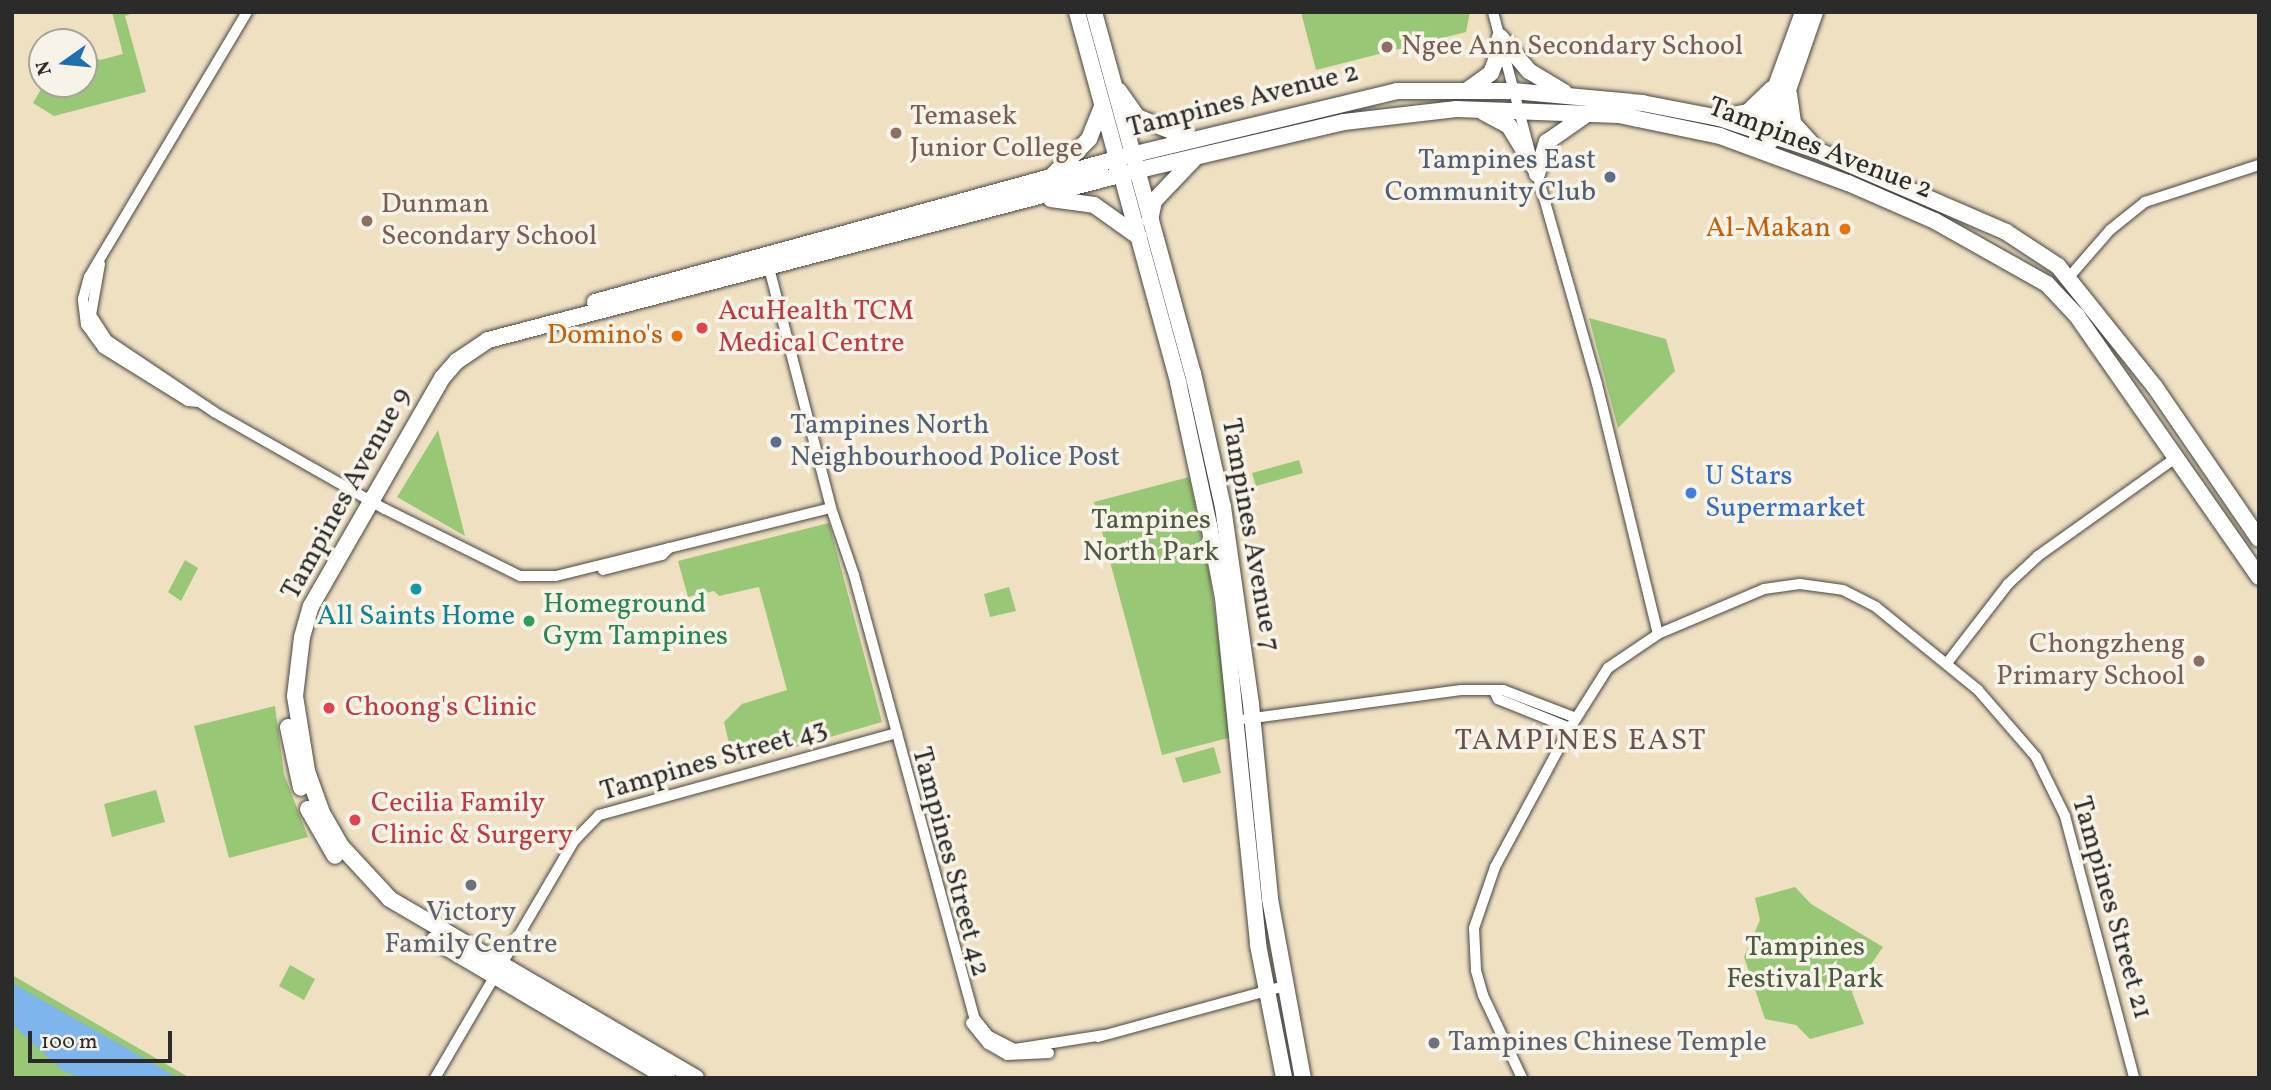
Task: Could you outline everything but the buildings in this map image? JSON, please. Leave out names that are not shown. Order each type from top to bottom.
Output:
[{"type":"main road","name":"Tampines Avenue 7","points":[[1077,12],[1103,103],[1125,165],[1150,223],[1193,373],[1223,507],[1244,719],[1252,900],[1265,990],[1284,1078]]},
{"type":"main road","name":"Tampines Avenue 7","points":[[1094,12],[1111,78],[1139,237],[1191,436],[1223,598],[1284,986],[1303,1078]]},
{"type":"main road","points":[[1803,12],[1783,86],[1793,123],[1819,151]]},
{"type":"main road","points":[[1761,149],[1783,86],[1815,12]]},
{"type":"main road","points":[[1469,89],[1491,73],[1501,40]]},
{"type":"main road","points":[[1501,40],[1529,71],[1576,97]]},
{"type":"main road","points":[[1111,78],[1137,117],[1193,139]]},
{"type":"main road","points":[[1719,118],[1748,112],[1783,86]]},
{"type":"main road","name":"Tampines Avenue 2","points":[[1125,165],[1193,139],[1397,91],[1469,89],[1576,97],[1719,118],[1766,131],[1981,220],[2006,232],[2070,276],[2155,387],[2259,539]]},
{"type":"main road","points":[[1048,180],[1089,139],[1103,103]]},
{"type":"main road","points":[[1476,109],[1509,126],[1536,172]]},
{"type":"main road","name":"Tampines Avenue 2","points":[[1125,165],[1195,158],[1403,112],[1476,109],[1590,112],[1681,126],[1761,149],[1926,217],[2018,264],[2047,284],[2077,316],[2178,456],[2259,577]]},
{"type":"main road","points":[[1536,172],[1547,142],[1590,112]]},
{"type":"main road","points":[[1150,223],[1154,201],[1195,158]]},
{"type":"main road","name":"Tampines Avenue 9","points":[[696,1078],[398,918],[359,884],[322,838],[294,767],[286,698],[293,634],[314,579],[442,378],[471,349],[488,340],[1048,180],[1125,165]]},
{"type":"main road","name":"Tampines Avenue 9","points":[[767,260],[1043,198],[1125,165]]},
{"type":"main road","points":[[1043,198],[1094,205],[1139,237]]},
{"type":"main road","points":[[1981,220],[1987,233],[2018,264]]},
{"type":"main road","name":"Tampines Avenue 9","points":[[497,971],[667,1078]]},
{"type":"street","points":[[247,12],[100,264],[89,277],[83,299],[90,332],[103,348],[188,401],[198,402],[366,498],[478,557],[501,576],[537,584],[662,555],[669,548],[831,508]]},
{"type":"street","points":[[1493,12],[1597,390],[1658,634]]},
{"type":"street","points":[[2070,276],[2110,230],[2145,202],[2259,165]]},
{"type":"street","name":"Tampines Street 42","points":[[767,260],[831,508],[895,733],[968,1016],[978,1035],[999,1051],[1021,1057],[1051,1053],[1103,1035],[1284,986]]},
{"type":"street","points":[[1948,663],[2022,570],[2178,456]]},
{"type":"street","name":"Tampines Street 21","points":[[1522,1078],[1483,995],[1474,928],[1495,867],[1573,723],[1608,668],[1658,634],[1764,589],[1814,585],[1843,590],[1876,607],[1948,663],[2024,739],[2056,795],[2134,1078]]},
{"type":"street","points":[[1244,719],[1338,710],[1447,691],[1495,693],[1498,699],[1573,723]]},
{"type":"street","name":"Tampines Street 43","points":[[435,1078],[574,841],[599,815],[895,733]]},
{"type":"green space","points":[[112,12],[136,12],[125,16],[146,92],[54,116],[33,103],[36,98],[98,98],[98,59],[123,54]]},
{"type":"green space","name":"Ngee Ann Secondary School","points":[[1301,12],[1470,12],[1466,32],[1316,70]]},
{"type":"green space","points":[[1589,318],[1666,339],[1675,371],[1618,428]]},
{"type":"green space","points":[[438,430],[465,536],[397,497]]},
{"type":"green space","points":[[1299,460],[1303,473],[1256,486],[1252,473]]},
{"type":"green space","name":"Tampines North Park","points":[[1189,477],[1210,578],[1232,737],[1162,755],[1094,502]]},
{"type":"green space","points":[[829,523],[882,722],[734,765],[724,722],[742,704],[787,690],[759,587],[719,596],[714,591],[688,597],[678,561]]},
{"type":"green space","points":[[185,560],[198,568],[181,601],[168,592]]},
{"type":"green space","points":[[1009,587],[1016,611],[990,617],[984,594]]},
{"type":"green space","points":[[275,706],[284,774],[308,837],[229,858],[194,726]]},
{"type":"green space","points":[[1214,747],[1221,773],[1183,783],[1175,758]]},
{"type":"green space","points":[[156,790],[165,822],[112,837],[104,804]]},
{"type":"green space","name":"Tampines Festival Park","points":[[1795,887],[1811,904],[1883,947],[1852,992],[1864,1024],[1810,1039],[1796,1025],[1765,1019],[1744,957],[1760,920],[1755,898]]},
{"type":"green space","points":[[290,965],[315,979],[304,1000],[279,986]]},
{"type":"green space","points":[[12,975],[190,1078],[12,1078]]},
{"type":"water","points":[[12,983],[178,1078],[84,1078],[63,1071],[12,1024]]},
{"type":"place","name":"Ngee Ann Secondary School","points":[[1387,47]]},
{"type":"place","name":"Temasek Junior College","points":[[896,133]]},
{"type":"place","name":"Tampines East Community Club","points":[[1610,177]]},
{"type":"place","name":"Dunman Secondary School","points":[[367,221]]},
{"type":"place","name":"Al-Makan","points":[[1845,229]]},
{"type":"place","name":"AcuHealth TCM Medical Centre","points":[[702,328]]},
{"type":"place","name":"Domino's","points":[[677,336]]},
{"type":"place","name":"Tampines North Neighbourhood Police Post","points":[[776,442]]},
{"type":"place","name":"U Stars Supermarket","points":[[1691,493]]},
{"type":"place","name":"All Saints Home","points":[[416,589]]},
{"type":"place","name":"Homeground Gym Tampines","points":[[529,621]]},
{"type":"place","name":"Chongzheng Primary School","points":[[2199,661]]},
{"type":"place","name":"Choong's Clinic","points":[[329,708]]},
{"type":"place","name":"Cecilia Family Clinic & Surgery","points":[[355,820]]},
{"type":"place","name":"Victory Family Centre","points":[[471,885]]},
{"type":"place","name":"Tampines Chinese Temple","points":[[1434,1043]]},
{"type":"district","name":"TAMPINES EAST","points":[[1581,741]]}]
